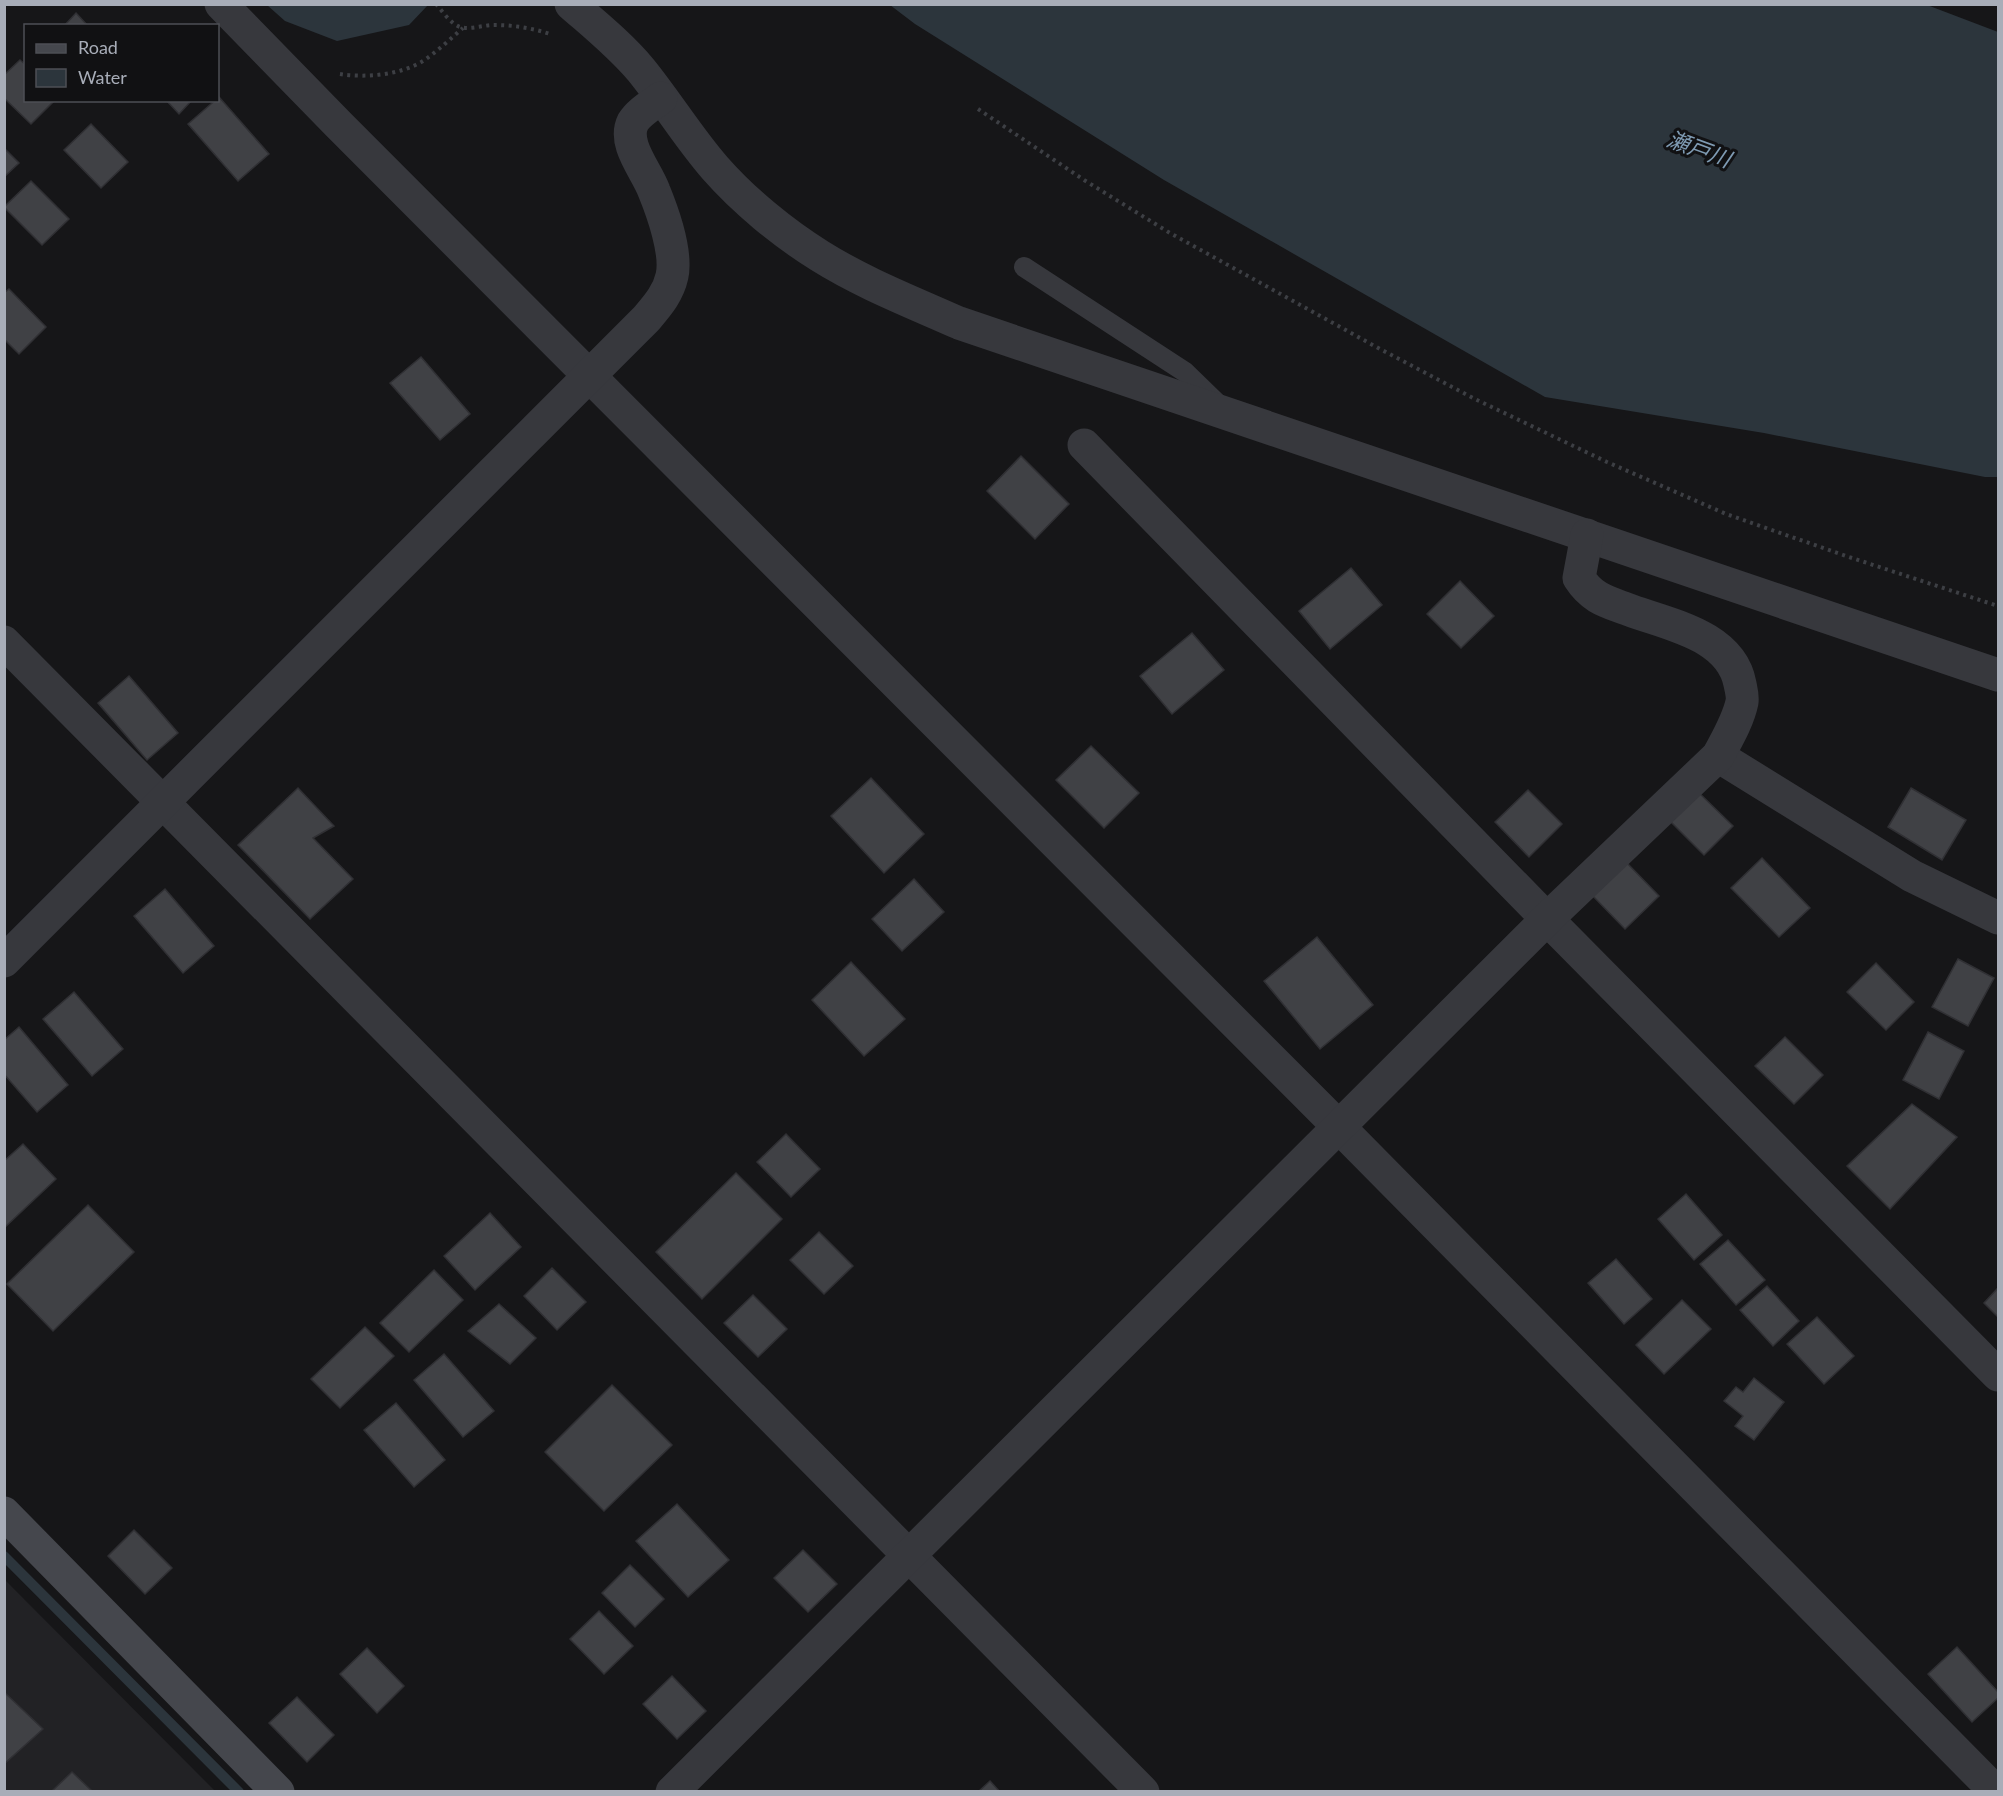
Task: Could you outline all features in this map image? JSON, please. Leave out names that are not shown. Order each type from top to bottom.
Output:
[{"type":"street","points":[[221,4],[1339,1127],[1996,1791]]},
{"type":"street","points":[[571,4],[619,47],[640,70],[716,170],[761,212],[819,256],[879,288],[959,323],[1998,675]]},
{"type":"street","points":[[4,961],[646,320],[663,299],[672,275],[671,250],[666,225],[653,189],[635,153],[631,137],[633,123],[640,113],[661,98]]},
{"type":"street","points":[[1084,445],[1547,919],[1998,1375]]},
{"type":"street","points":[[672,1791],[1547,919],[1718,756],[1736,723],[1743,699],[1738,673],[1723,650],[1696,634],[1603,600],[1587,590],[1580,578],[1587,535]]},
{"type":"street","points":[[4,642],[1143,1791]]},
{"type":"street","points":[[1718,756],[1912,876],[1998,918]]},
{"type":"street","points":[[4,1513],[278,1791]]},
{"type":"lane","points":[[1024,267],[1185,372],[1227,413]]},
{"type":"path","points":[[436,4],[450,20]]},
{"type":"path","points":[[288,72],[311,70],[350,76],[369,76],[402,70],[421,62],[463,28]]},
{"type":"path","points":[[978,109],[1084,180],[1170,233],[1475,399],[1607,462],[1726,514],[1998,606]]},
{"type":"shaded area","points":[[5,1580],[215,1791],[5,1791]]},
{"type":"water","points":[[267,5],[428,5],[409,25],[337,41],[285,21]]},
{"type":"water","name":"瀬戸川","points":[[890,5],[1927,5],[1998,32],[1998,477],[1985,477],[1764,433],[1545,397],[1164,180],[915,24]]},
{"type":"building","points":[[76,13],[86,24],[66,24]]},
{"type":"building","points":[[20,60],[24,63],[24,102],[53,102],[31,124],[4,98],[4,75]]},
{"type":"building","points":[[219,97],[269,154],[238,181],[188,124],[213,102],[219,102]]},
{"type":"building","points":[[168,102],[190,102],[179,114]]},
{"type":"building","points":[[91,124],[128,162],[101,188],[64,150]]},
{"type":"building","points":[[4,148],[19,163],[4,177]]},
{"type":"building","points":[[31,181],[69,219],[42,245],[4,207]]},
{"type":"building","points":[[9,289],[46,327],[19,354],[4,339],[4,293]]},
{"type":"building","points":[[421,357],[470,414],[440,440],[390,383]]},
{"type":"building","points":[[1021,456],[1069,504],[1035,539],[987,491]]},
{"type":"building","points":[[1351,568],[1382,605],[1330,649],[1299,611]]},
{"type":"building","points":[[1460,581],[1494,616],[1461,648],[1427,614]]},
{"type":"building","points":[[1192,633],[1224,670],[1172,714],[1140,676]]},
{"type":"building","points":[[129,676],[178,733],[147,760],[98,703]]},
{"type":"building","points":[[1091,746],[1139,793],[1104,828],[1056,780]]},
{"type":"building","points":[[871,778],[924,834],[884,873],[831,816]]},
{"type":"building","points":[[298,788],[334,826],[313,838],[353,879],[310,919],[238,845]]},
{"type":"building","points":[[1694,788],[1733,826],[1704,855],[1665,816]]},
{"type":"building","points":[[1911,788],[1966,820],[1942,860],[1888,827]]},
{"type":"building","points":[[1528,790],[1562,824],[1529,857],[1495,822]]},
{"type":"building","points":[[1762,858],[1810,908],[1779,937],[1731,888]]},
{"type":"building","points":[[1625,861],[1659,896],[1625,929],[1591,894]]},
{"type":"building","points":[[914,879],[944,912],[902,951],[872,919]]},
{"type":"building","points":[[165,889],[214,946],[183,973],[134,916]]},
{"type":"building","points":[[1317,937],[1373,1005],[1320,1049],[1264,981]]},
{"type":"building","points":[[1958,959],[1994,978],[1968,1026],[1932,1007]]},
{"type":"building","points":[[851,962],[905,1019],[864,1056],[812,1000]]},
{"type":"building","points":[[1876,963],[1914,1002],[1886,1030],[1847,992]]},
{"type":"building","points":[[74,992],[123,1049],[92,1076],[43,1019]]},
{"type":"building","points":[[19,1027],[68,1085],[37,1112],[4,1074],[4,1040]]},
{"type":"building","points":[[1928,1032],[1964,1051],[1939,1099],[1903,1080]]},
{"type":"building","points":[[1785,1037],[1823,1075],[1794,1104],[1755,1066]]},
{"type":"building","points":[[1912,1104],[1957,1137],[1890,1209],[1847,1166]]},
{"type":"building","points":[[786,1134],[820,1169],[791,1197],[757,1162]]},
{"type":"building","points":[[23,1144],[56,1179],[4,1228],[4,1161]]},
{"type":"building","points":[[736,1173],[782,1219],[702,1299],[656,1252]]},
{"type":"building","points":[[1686,1194],[1722,1235],[1694,1260],[1658,1219]]},
{"type":"building","points":[[88,1205],[134,1252],[53,1331],[7,1284]]},
{"type":"building","points":[[490,1213],[521,1247],[475,1290],[444,1256]]},
{"type":"building","points":[[819,1232],[853,1266],[824,1294],[790,1260]]},
{"type":"building","points":[[1728,1240],[1765,1280],[1736,1305],[1700,1264]]},
{"type":"building","points":[[1616,1259],[1652,1299],[1624,1324],[1588,1283]]},
{"type":"building","points":[[552,1268],[586,1302],[557,1330],[524,1296]]},
{"type":"building","points":[[434,1270],[463,1300],[409,1352],[380,1323]]},
{"type":"building","points":[[1767,1286],[1799,1321],[1773,1346],[1740,1310]]},
{"type":"building","points":[[1998,1288],[1998,1317],[1984,1303]]},
{"type":"building","points":[[753,1295],[787,1329],[758,1357],[724,1323]]},
{"type":"building","points":[[1682,1300],[1711,1329],[1664,1374],[1636,1345]]},
{"type":"building","points":[[499,1304],[536,1338],[510,1364],[468,1331]]},
{"type":"building","points":[[1817,1317],[1854,1356],[1824,1384],[1787,1344]]},
{"type":"building","points":[[365,1327],[394,1356],[340,1408],[311,1379]]},
{"type":"building","points":[[444,1354],[494,1411],[463,1437],[414,1380]]},
{"type":"building","points":[[1754,1378],[1784,1402],[1754,1440],[1735,1426],[1743,1416],[1724,1401],[1736,1387],[1743,1392]]},
{"type":"building","points":[[612,1385],[672,1445],[604,1511],[545,1452]]},
{"type":"building","points":[[396,1403],[445,1460],[414,1487],[364,1430]]},
{"type":"building","points":[[677,1504],[729,1560],[688,1597],[636,1541]]},
{"type":"building","points":[[134,1530],[172,1568],[145,1594],[108,1556]]},
{"type":"building","points":[[803,1550],[837,1584],[808,1612],[774,1578]]},
{"type":"building","points":[[630,1565],[664,1599],[635,1627],[602,1593]]},
{"type":"building","points":[[599,1611],[633,1646],[604,1674],[570,1639]]},
{"type":"building","points":[[1957,1647],[1998,1692],[1998,1698],[1972,1722],[1928,1674]]},
{"type":"building","points":[[367,1648],[404,1686],[377,1713],[340,1674]]},
{"type":"building","points":[[672,1676],[706,1711],[677,1739],[643,1704]]},
{"type":"building","points":[[4,1692],[43,1729],[4,1764]]},
{"type":"building","points":[[297,1697],[334,1735],[307,1762],[269,1723]]},
{"type":"building","points":[[72,1772],[93,1792],[51,1792]]},
{"type":"building","points":[[990,1781],[1000,1792],[978,1792]]},
{"type":"waterway","points":[[4,1556],[239,1792]]}]
